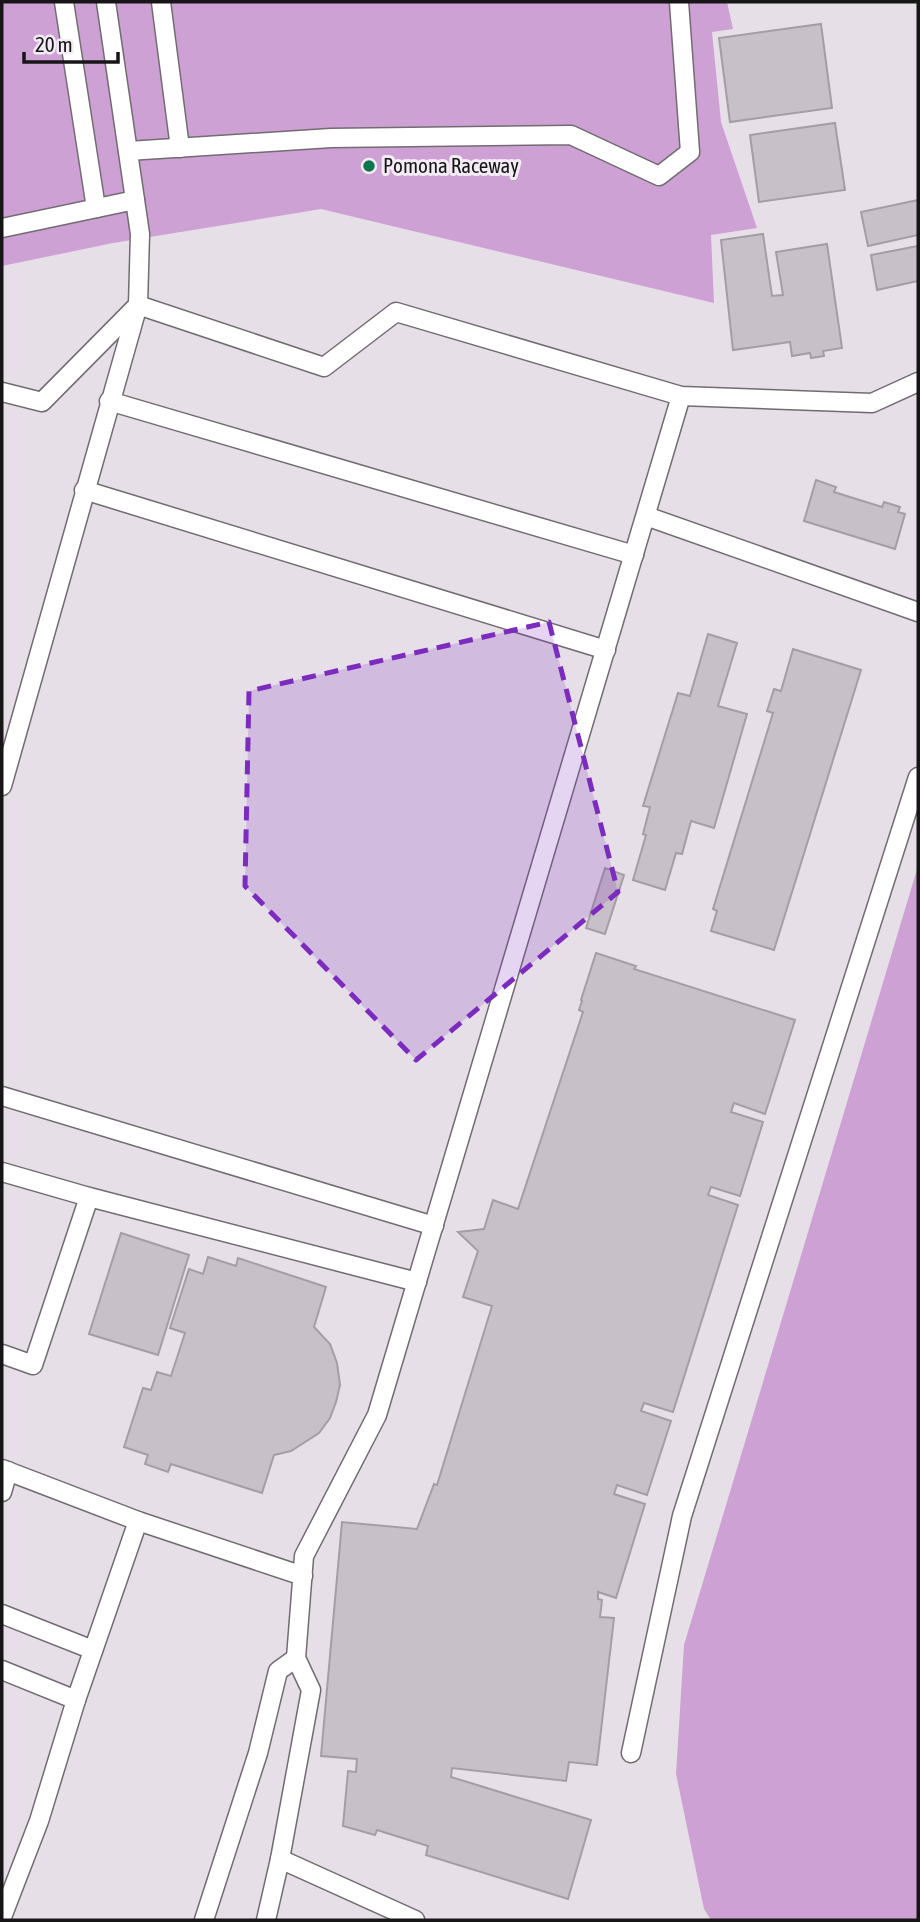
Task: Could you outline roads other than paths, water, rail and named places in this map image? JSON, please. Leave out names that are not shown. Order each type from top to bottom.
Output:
[{"type":"lane","points":[[64,2],[96,208]]},
{"type":"lane","points":[[2,786],[138,305],[140,234],[106,2]]},
{"type":"lane","points":[[161,2],[180,148]]},
{"type":"lane","points":[[128,151],[331,138],[571,135],[659,176],[690,152],[679,2]]},
{"type":"lane","points":[[2,228],[135,200]]},
{"type":"lane","points":[[2,392],[42,402],[138,305]]},
{"type":"lane","points":[[138,305],[324,367],[396,312],[681,396],[872,403],[918,382]]},
{"type":"lane","points":[[266,1920],[311,1690],[296,1658],[304,1556],[377,1415],[681,396]]},
{"type":"lane","points":[[109,401],[634,555]]},
{"type":"lane","points":[[84,490],[606,650]]},
{"type":"lane","points":[[646,516],[918,612]]},
{"type":"lane","points":[[631,1753],[682,1516],[918,777]]},
{"type":"lane","points":[[2,1096],[434,1226]]},
{"type":"lane","points":[[2,1172],[418,1282]]},
{"type":"lane","points":[[2,1354],[33,1365],[89,1197]]},
{"type":"lane","points":[[2,1492],[5,1470],[138,1521],[303,1576]]},
{"type":"lane","points":[[2,1917],[39,1821],[76,1700],[138,1521]]},
{"type":"lane","points":[[2,1614],[93,1650]]},
{"type":"lane","points":[[204,1920],[258,1754],[278,1671],[296,1658]]},
{"type":"lane","points":[[2,1670],[76,1700]]},
{"type":"lane","points":[[280,1859],[415,1920]]},
{"type":"place","name":"Pomona Raceway","points":[[369,166]]}]
